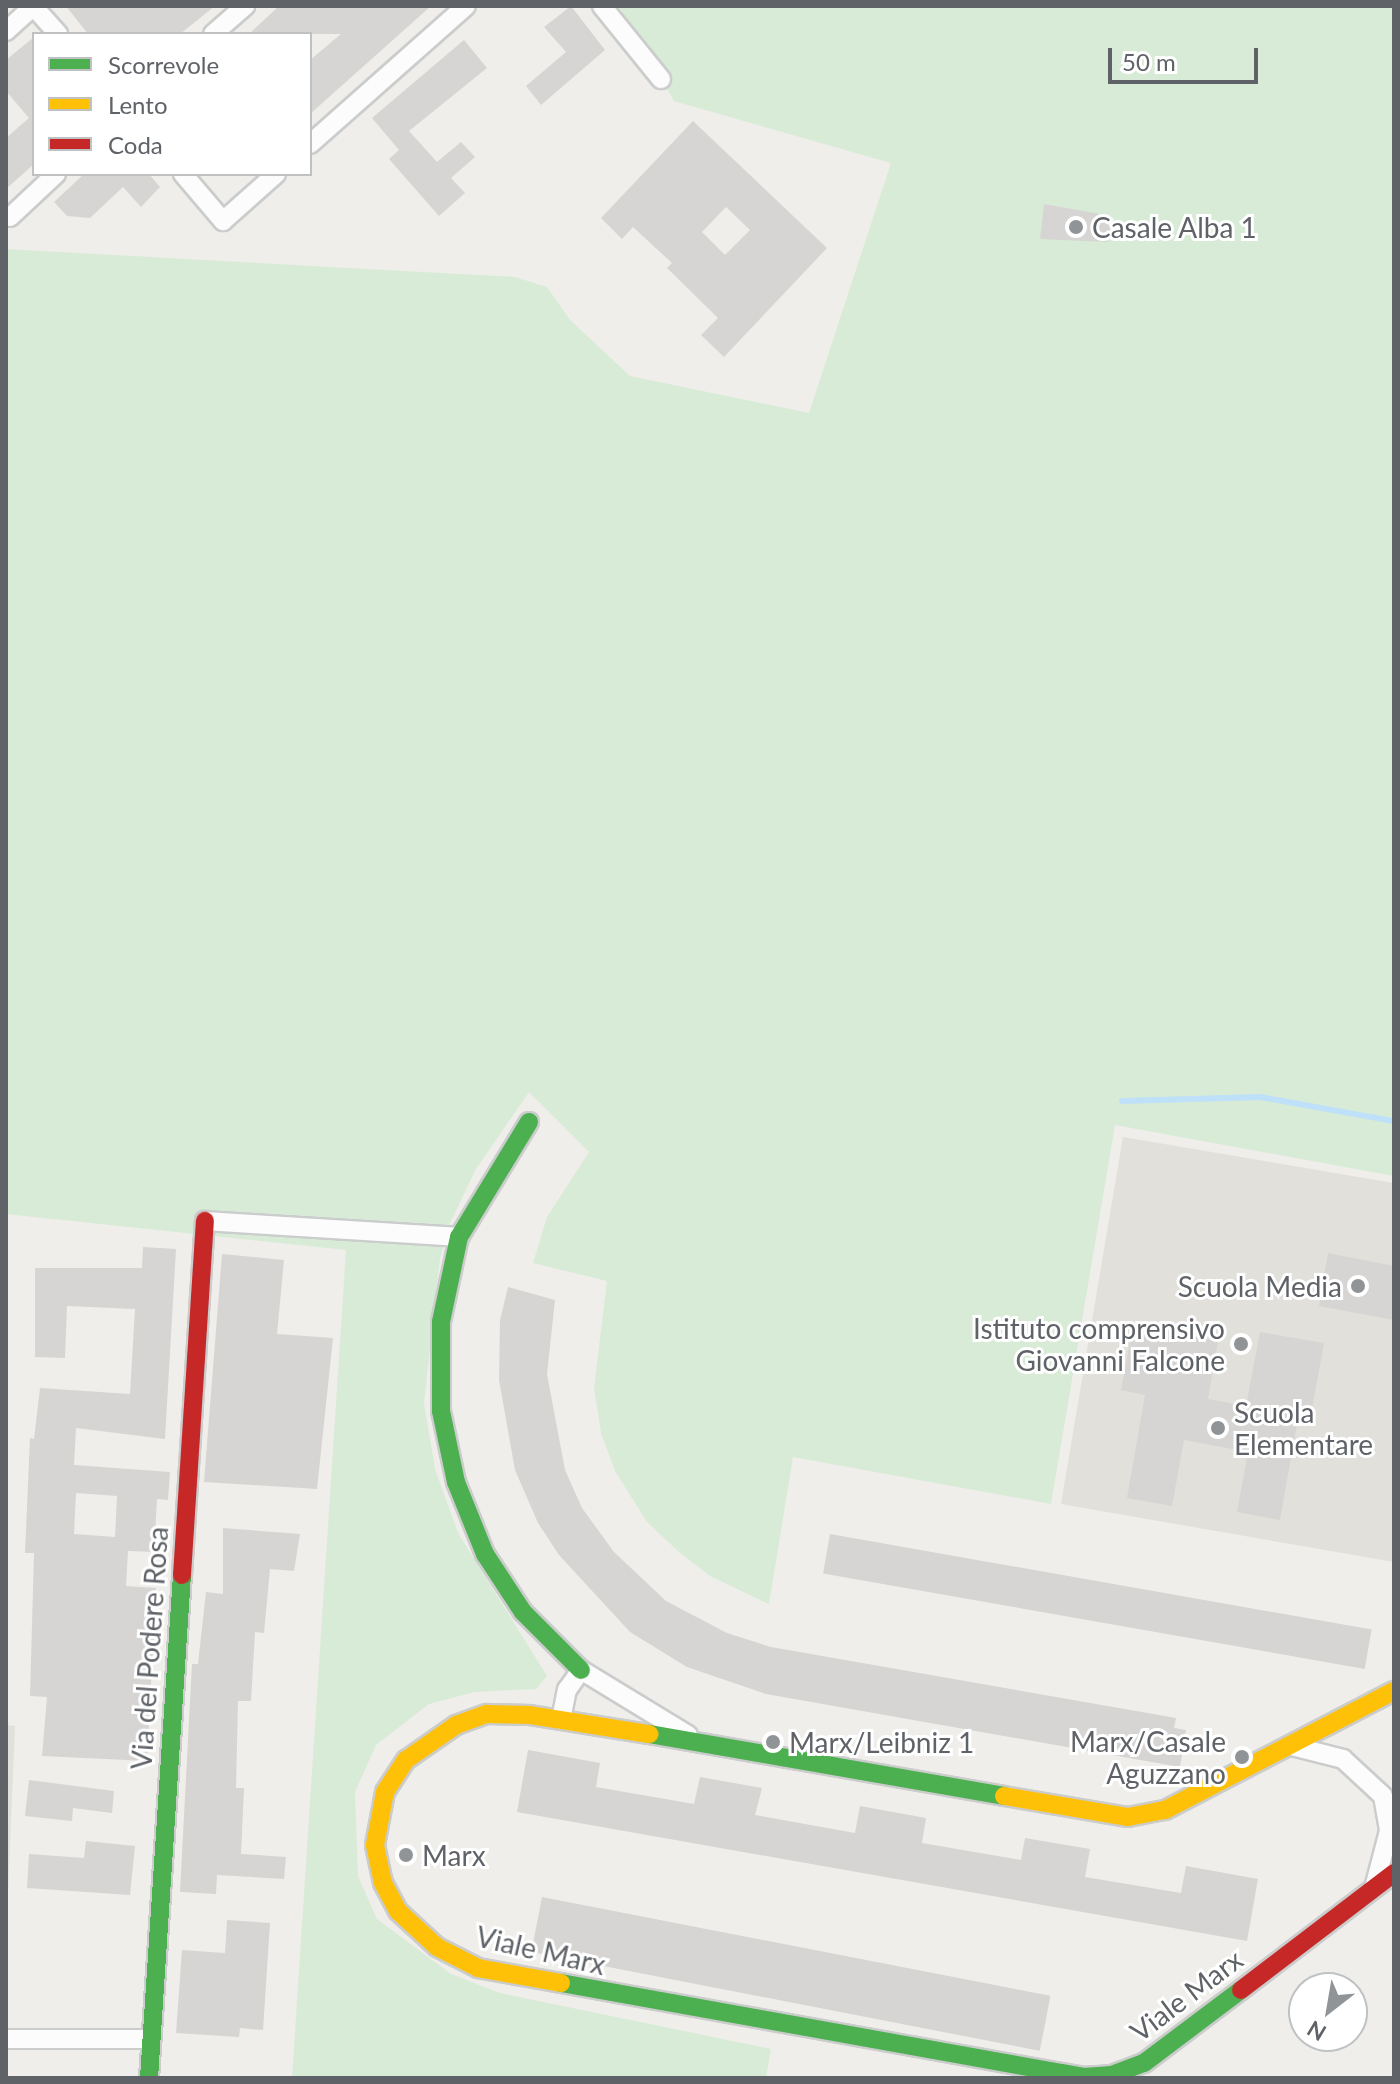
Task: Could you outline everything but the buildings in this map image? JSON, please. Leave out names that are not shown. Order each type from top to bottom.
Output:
[{"type":"street","points":[[6,31],[33,6],[56,32]]},
{"type":"street","points":[[215,32],[245,6]]},
{"type":"street","points":[[312,142],[466,6]]},
{"type":"street","points":[[602,6],[661,79]]},
{"type":"street","points":[[10,217],[54,176]]},
{"type":"street","points":[[185,176],[223,221],[274,176]]},
{"type":"street","points":[[529,1122],[459,1237],[445,1295],[438,1366],[442,1422],[456,1482],[480,1545],[504,1586],[529,1619],[581,1670],[705,1744]]},
{"type":"street","name":"Via del Podere Rosa","points":[[149,2078],[205,1221],[459,1237]]},
{"type":"street","points":[[561,1720],[567,1690],[581,1670]]},
{"type":"street","name":"Viale Marx","points":[[1394,1691],[1165,1810],[1128,1817],[561,1720],[505,1714],[463,1721],[416,1750],[391,1780],[377,1820],[377,1866],[398,1911],[437,1947],[493,1972],[1034,2075],[1093,2077],[1135,2068],[1394,1873]]},
{"type":"street","points":[[1292,1746],[1343,1759],[1383,1796],[1389,1831],[1374,1888]]},
{"type":"street","points":[[6,2039],[151,2039]]},
{"type":"shaded area","name":"Istituto comprensivo Giovanni Falcone","points":[[1123,1137],[1394,1183],[1394,1562],[1061,1504]]},
{"type":"shaded area","points":[[6,1725],[15,1726],[6,1941]]},
{"type":"green space","points":[[619,6],[1394,6],[1394,1176],[1115,1125],[1051,1504],[793,1457],[769,1604],[710,1576],[679,1552],[647,1522],[615,1471],[601,1433],[594,1388],[607,1281],[533,1263],[547,1217],[589,1152],[529,1092],[476,1169],[450,1223],[440,1259],[424,1403],[435,1469],[458,1533],[547,1676],[536,1689],[474,1692],[429,1704],[376,1745],[355,1792],[358,1876],[377,1919],[451,1974],[500,1993],[771,2049],[766,2078],[292,2078],[346,1250],[6,1214],[6,249],[515,277],[547,287],[570,320],[630,376],[809,413],[891,163],[674,101]]},
{"type":"waterway","points":[[1122,1101],[1260,1097],[1394,1121]]},
{"type":"traffic: fast","points":[[529,1122],[459,1237],[441,1322],[441,1411],[456,1482],[485,1554],[523,1612],[581,1670]]},
{"type":"traffic: fast","points":[[149,2078],[182,1575]]},
{"type":"traffic: fast","points":[[649,1734],[1004,1796]]},
{"type":"traffic: fast","points":[[561,1983],[1084,2077],[1112,2075],[1144,2063],[1241,1990]]},
{"type":"traffic: slow","points":[[1004,1796],[1128,1817],[1165,1810],[1394,1691]]},
{"type":"traffic: slow","points":[[561,1983],[478,1968],[437,1947],[398,1911],[383,1883],[375,1845],[385,1792],[406,1760],[456,1725],[487,1714],[530,1715],[649,1734]]},
{"type":"traffic: jam","points":[[182,1575],[205,1221]]},
{"type":"traffic: jam","points":[[1241,1990],[1394,1873]]},
{"type":"place","name":"Casale Alba 1","points":[[1076,227]]},
{"type":"place","name":"Scuola Media","points":[[1358,1286]]},
{"type":"place","name":"Istituto comprensivo Giovanni Falcone","points":[[1241,1344]]},
{"type":"place","name":"Scuola Elementare","points":[[1218,1428]]},
{"type":"place","name":"Marx/Leibniz 1","points":[[773,1742]]},
{"type":"place","name":"Marx/Casale Aguzzano","points":[[1242,1757]]},
{"type":"place","name":"Marx","points":[[406,1855]]}]
